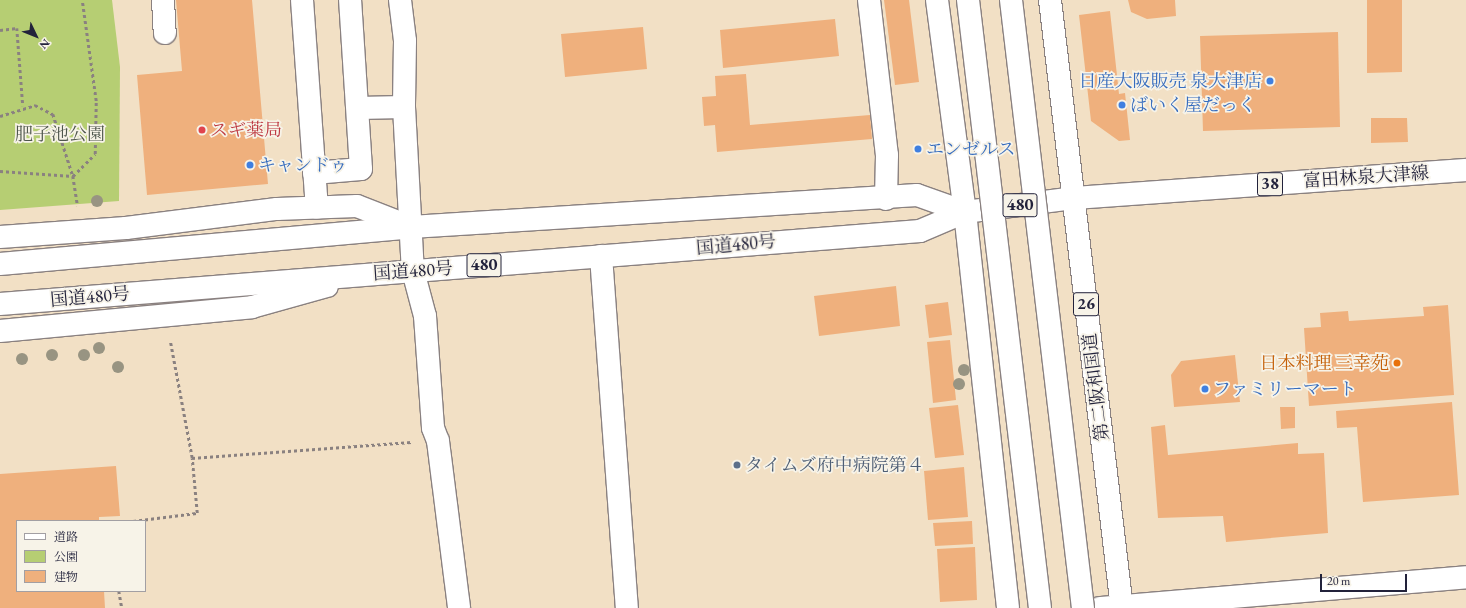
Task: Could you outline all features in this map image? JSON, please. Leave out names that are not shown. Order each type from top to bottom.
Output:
[{"type":"main road","points":[[163,0],[165,34]]},
{"type":"main road","points":[[302,0],[314,173],[318,207]]},
{"type":"main road","points":[[314,173],[361,169],[350,0]]},
{"type":"main road","points":[[400,0],[405,41],[404,107],[413,271],[425,316],[433,428],[438,441],[459,608]]},
{"type":"main road","points":[[869,0],[887,155],[886,199]]},
{"type":"main road","points":[[937,0],[965,212],[1008,608]]},
{"type":"main road","points":[[968,0],[1040,608]]},
{"type":"main road","name":"26","points":[[1011,0],[1083,608]]},
{"type":"main road","name":"第二阪和国道","points":[[1050,0],[1075,198],[1122,607]]},
{"type":"main road","points":[[358,108],[404,107]]},
{"type":"main road","name":"富田林泉大津線","points":[[1075,198],[1466,170]]},
{"type":"main road","name":"国道480号","points":[[0,264],[411,227],[886,199],[917,195],[965,212]]},
{"type":"main road","name":"国道480号","points":[[0,304],[920,230],[965,212],[1075,198]]},
{"type":"main road","name":"480","points":[[0,237],[318,207],[357,206],[411,227]]},
{"type":"main road","points":[[601,256],[622,506],[627,608]]},
{"type":"main road","name":"480","points":[[0,331],[252,307],[359,275]]},
{"type":"main road","points":[[1100,608],[1466,577]]},
{"type":"path","points":[[0,172],[73,176],[95,154],[96,101],[82,0]]},
{"type":"path","points":[[0,30],[17,28],[23,106]]},
{"type":"path","points":[[0,116],[23,106],[45,107],[53,114],[73,176],[80,214]]},
{"type":"path","points":[[140,520],[197,512],[192,458],[169,336]]},
{"type":"path","points":[[192,458],[438,441]]},
{"type":"path","points":[[119,592],[122,608]]},
{"type":"green space","name":"肥子池公園","points":[[0,0],[112,0],[120,67],[119,201],[0,210]]},
{"type":"building","name":"スギ薬局","points":[[176,0],[252,0],[268,184],[147,195],[137,75],[182,71]]},
{"type":"building","points":[[884,0],[909,0],[919,82],[895,85]]},
{"type":"building","points":[[1128,0],[1175,0],[1176,16],[1147,19],[1131,12]]},
{"type":"building","points":[[1367,0],[1402,0],[1402,72],[1367,73]]},
{"type":"building","points":[[1110,11],[1119,94],[1125,93],[1130,140],[1119,141],[1091,121],[1079,15]]},
{"type":"building","points":[[835,19],[839,56],[723,68],[720,30]]},
{"type":"building","points":[[643,27],[647,69],[565,77],[561,34]]},
{"type":"building","name":"日産大阪販売 泉大津店","points":[[1338,32],[1340,127],[1203,131],[1200,36]]},
{"type":"building","points":[[746,74],[750,125],[870,115],[872,139],[717,152],[715,125],[704,126],[702,97],[716,96],[715,76]]},
{"type":"building","points":[[1371,118],[1407,118],[1408,142],[1371,143]]},
{"type":"building","points":[[896,286],[900,326],[819,336],[814,296]]},
{"type":"building","points":[[948,302],[952,335],[929,338],[925,305]]},
{"type":"building","points":[[1448,305],[1454,395],[1309,406],[1304,328],[1321,327],[1320,313],[1348,311],[1349,321],[1424,316],[1423,307]]},
{"type":"building","points":[[950,340],[956,400],[933,403],[927,342]]},
{"type":"building","name":"ファミリーマート","points":[[1235,355],[1240,402],[1174,407],[1171,375],[1181,361]]},
{"type":"building","points":[[1452,402],[1459,495],[1363,502],[1357,427],[1337,428],[1336,411]]},
{"type":"building","points":[[958,405],[964,455],[935,458],[929,408]]},
{"type":"building","points":[[1280,407],[1295,407],[1295,428],[1281,429]]},
{"type":"building","points":[[1165,425],[1168,455],[1298,443],[1298,454],[1324,453],[1328,533],[1226,542],[1223,516],[1158,518],[1151,427]]},
{"type":"building","points":[[116,466],[120,516],[99,517],[99,520],[16,520],[16,592],[104,592],[105,608],[0,608],[0,474]]},
{"type":"building","points":[[964,467],[968,517],[928,520],[924,471]]},
{"type":"building","points":[[972,521],[973,544],[935,546],[933,523]]},
{"type":"building","points":[[975,547],[977,600],[940,602],[937,549]]},
{"type":"place","name":"日産大阪販売 泉大津店","points":[[1270,81]]},
{"type":"place","name":"ばいく屋だっく","points":[[1122,105]]},
{"type":"place","name":"スギ薬局","points":[[202,130]]},
{"type":"place","name":"エンゼルス","points":[[918,149]]},
{"type":"place","name":"キャンドゥ","points":[[250,165]]},
{"type":"place","name":"日本料理 三幸苑","points":[[1397,363]]},
{"type":"place","name":"ファミリーマート","points":[[1205,389]]},
{"type":"place","name":"タイムズ府中病院第４","points":[[737,465]]}]
